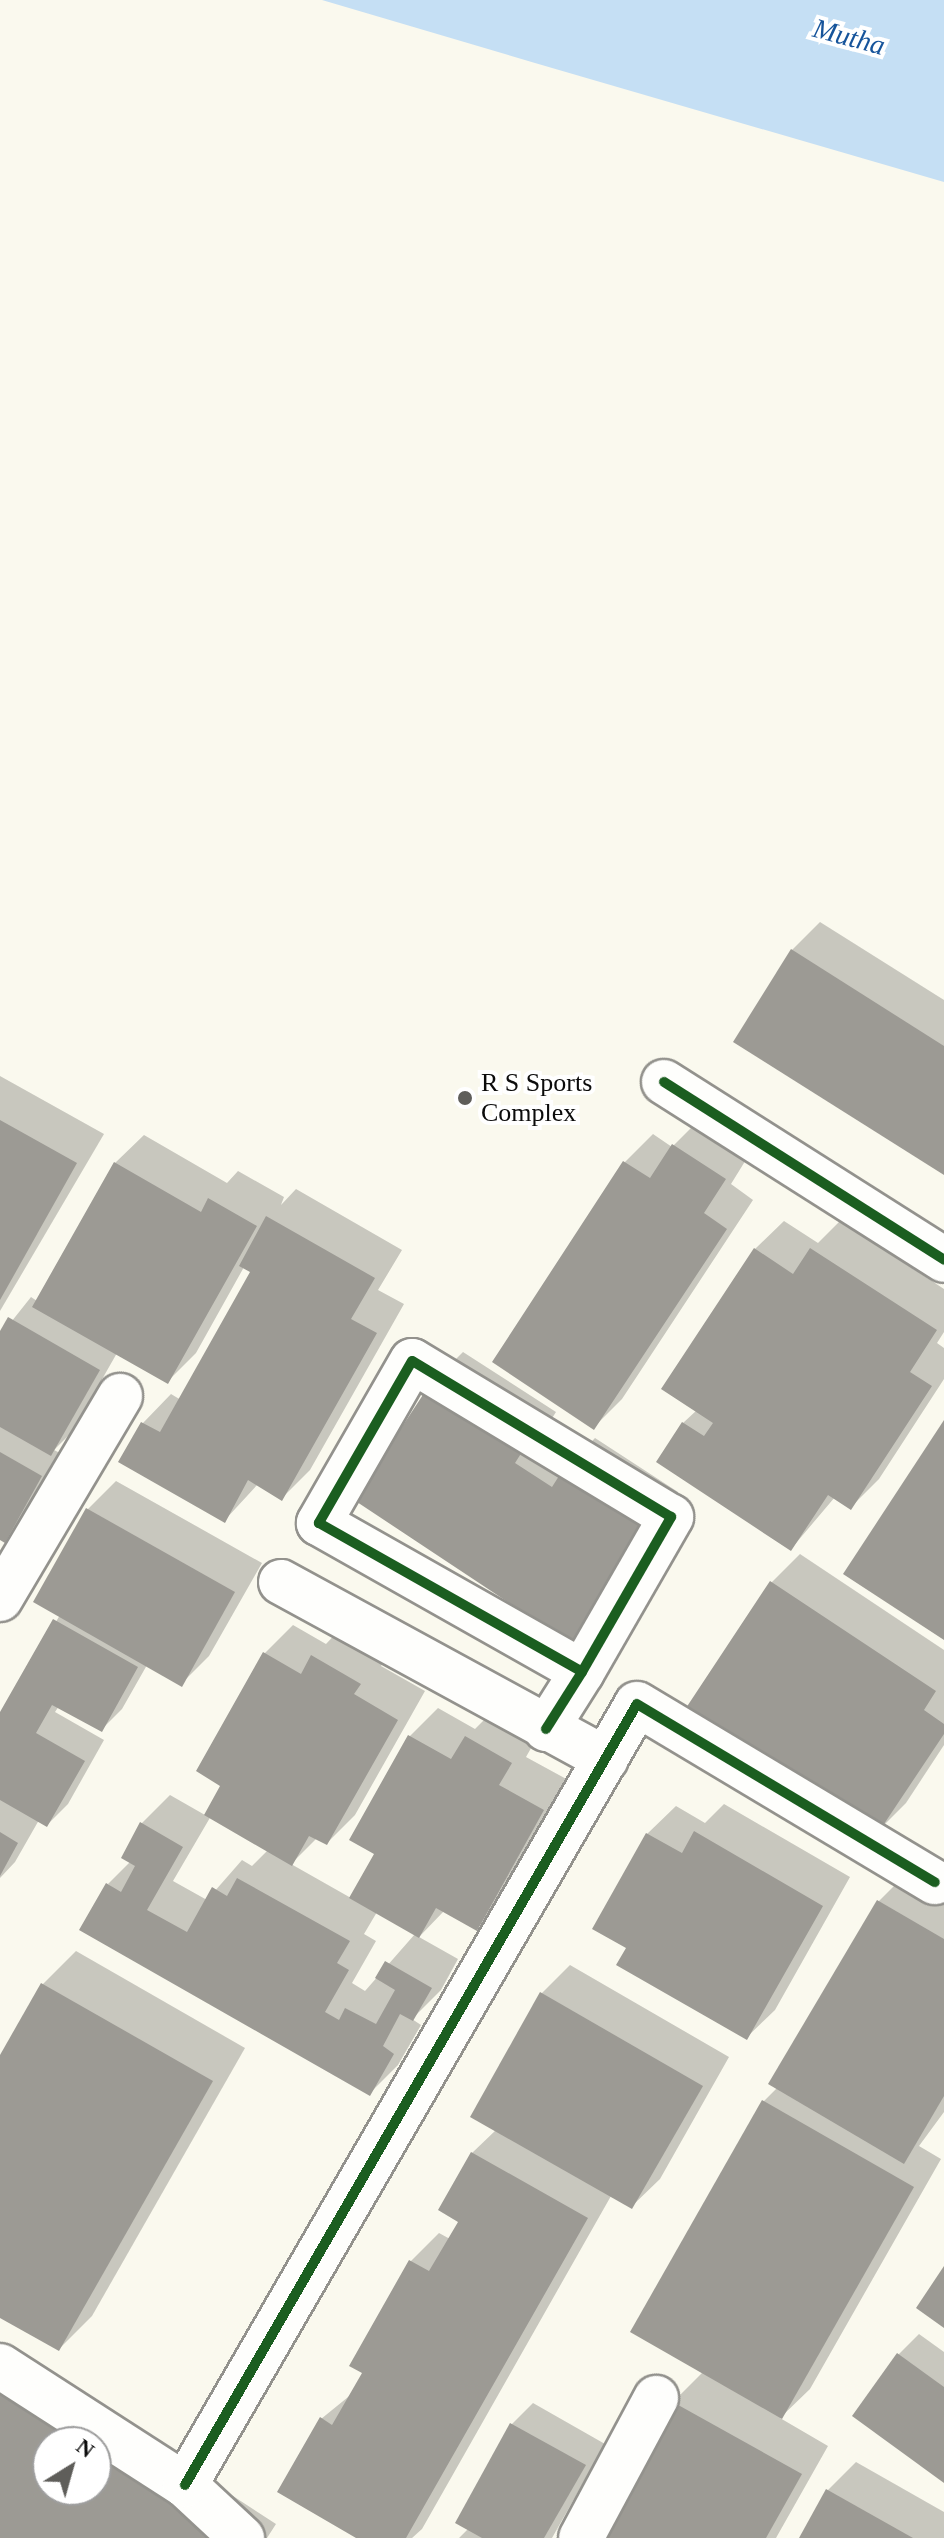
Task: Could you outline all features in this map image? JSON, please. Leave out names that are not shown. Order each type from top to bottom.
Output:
[{"type":"street","points":[[664,1082],[944,1260]]},
{"type":"street","points":[[546,1729],[582,1672],[671,1517],[412,1361],[319,1523],[582,1672]]},
{"type":"street","points":[[0,1599],[120,1396]]},
{"type":"street","points":[[326,1607],[361,1547]]},
{"type":"street","points":[[281,1582],[606,1759]]},
{"type":"street","points":[[185,2485],[637,1704],[935,1882]]},
{"type":"street","points":[[0,2366],[185,2485],[242,2538]]},
{"type":"street","points":[[581,2538],[656,2398]]},
{"type":"water","name":"Mutha","points":[[322,0],[944,0],[944,182],[535,63]]},
{"type":"building","points":[[791,949],[944,1046],[944,1175],[733,1042]]},
{"type":"building","points":[[0,1120],[77,1163],[0,1300]]},
{"type":"building","points":[[672,1144],[726,1179],[704,1213],[727,1229],[594,1430],[492,1362],[623,1161],[650,1178]]},
{"type":"building","points":[[114,1162],[201,1212],[208,1198],[257,1226],[168,1384],[32,1307]]},
{"type":"building","points":[[266,1216],[375,1278],[351,1319],[377,1333],[282,1501],[248,1480],[225,1523],[118,1462],[141,1422],[160,1432],[250,1272],[239,1266]]},
{"type":"building","points":[[754,1248],[793,1274],[810,1248],[937,1330],[910,1372],[932,1386],[851,1510],[828,1495],[791,1551],[656,1462],[682,1422],[704,1436],[713,1423],[661,1389]]},
{"type":"building","points":[[8,1317],[100,1370],[51,1456],[0,1427],[0,1331]]},
{"type":"building","points":[[434,1378],[529,1441],[515,1463],[552,1487],[566,1465],[652,1521],[571,1644],[354,1500]]},
{"type":"building","points":[[944,1420],[944,1640],[843,1574]]},
{"type":"building","points":[[0,1452],[42,1476],[5,1543],[0,1540]]},
{"type":"building","points":[[86,1508],[235,1592],[182,1687],[33,1602]]},
{"type":"building","points":[[770,1581],[936,1691],[924,1710],[944,1724],[944,1734],[878,1833],[686,1708]]},
{"type":"building","points":[[53,1619],[138,1667],[102,1732],[52,1705],[36,1733],[85,1761],[47,1827],[0,1800],[0,1712]]},
{"type":"building","points":[[263,1652],[301,1674],[311,1655],[361,1684],[354,1694],[398,1720],[327,1845],[309,1836],[292,1866],[204,1815],[220,1786],[196,1771]]},
{"type":"building","points":[[408,1735],[451,1759],[465,1736],[512,1763],[499,1785],[544,1810],[477,1931],[436,1908],[419,1938],[349,1898],[374,1854],[349,1840]]},
{"type":"building","points":[[140,1822],[183,1847],[147,1910],[187,1932],[212,1887],[227,1896],[237,1878],[350,1941],[337,1963],[349,1970],[325,2012],[339,2020],[345,2008],[376,2024],[395,1990],[375,1978],[385,1961],[432,1988],[413,2021],[400,2014],[383,2046],[394,2054],[370,2096],[79,1930],[106,1883],[121,1892],[135,1866],[121,1858]]},
{"type":"building","points":[[694,1831],[823,1906],[747,2040],[616,1965],[626,1948],[592,1929],[646,1833],[682,1853]]},
{"type":"building","points":[[0,1832],[18,1843],[0,1876]]},
{"type":"building","points":[[877,1900],[944,1939],[944,2096],[904,2164],[768,2084]]},
{"type":"building","points":[[41,1983],[213,2081],[59,2351],[0,2318],[0,2055]]},
{"type":"building","points":[[540,1992],[703,2086],[632,2209],[470,2117]]},
{"type":"building","points":[[762,2100],[914,2187],[782,2419],[630,2332]]},
{"type":"building","points":[[471,2152],[588,2218],[406,2538],[356,2538],[277,2492],[320,2417],[332,2425],[362,2373],[349,2366],[409,2260],[429,2271],[458,2222],[438,2210]]},
{"type":"building","points":[[944,2266],[944,2328],[916,2308]]},
{"type":"building","points":[[897,2353],[944,2387],[944,2483],[852,2416]]},
{"type":"building","points":[[0,2390],[55,2426],[32,2426],[32,2506],[112,2506],[112,2463],[227,2538],[0,2538]]},
{"type":"building","points":[[671,2401],[802,2474],[766,2538],[593,2538]]},
{"type":"building","points":[[510,2423],[586,2465],[544,2538],[482,2538],[455,2523]]},
{"type":"building","points":[[826,2489],[913,2538],[799,2538]]},
{"type":"cycle path","points":[[664,1082],[944,1260]]},
{"type":"cycle path","points":[[546,1729],[582,1672],[671,1517],[412,1361],[319,1523],[582,1672]]},
{"type":"cycle path","points":[[185,2485],[637,1704],[935,1882]]},
{"type":"place","name":"R S Sports Complex","points":[[465,1098]]}]
